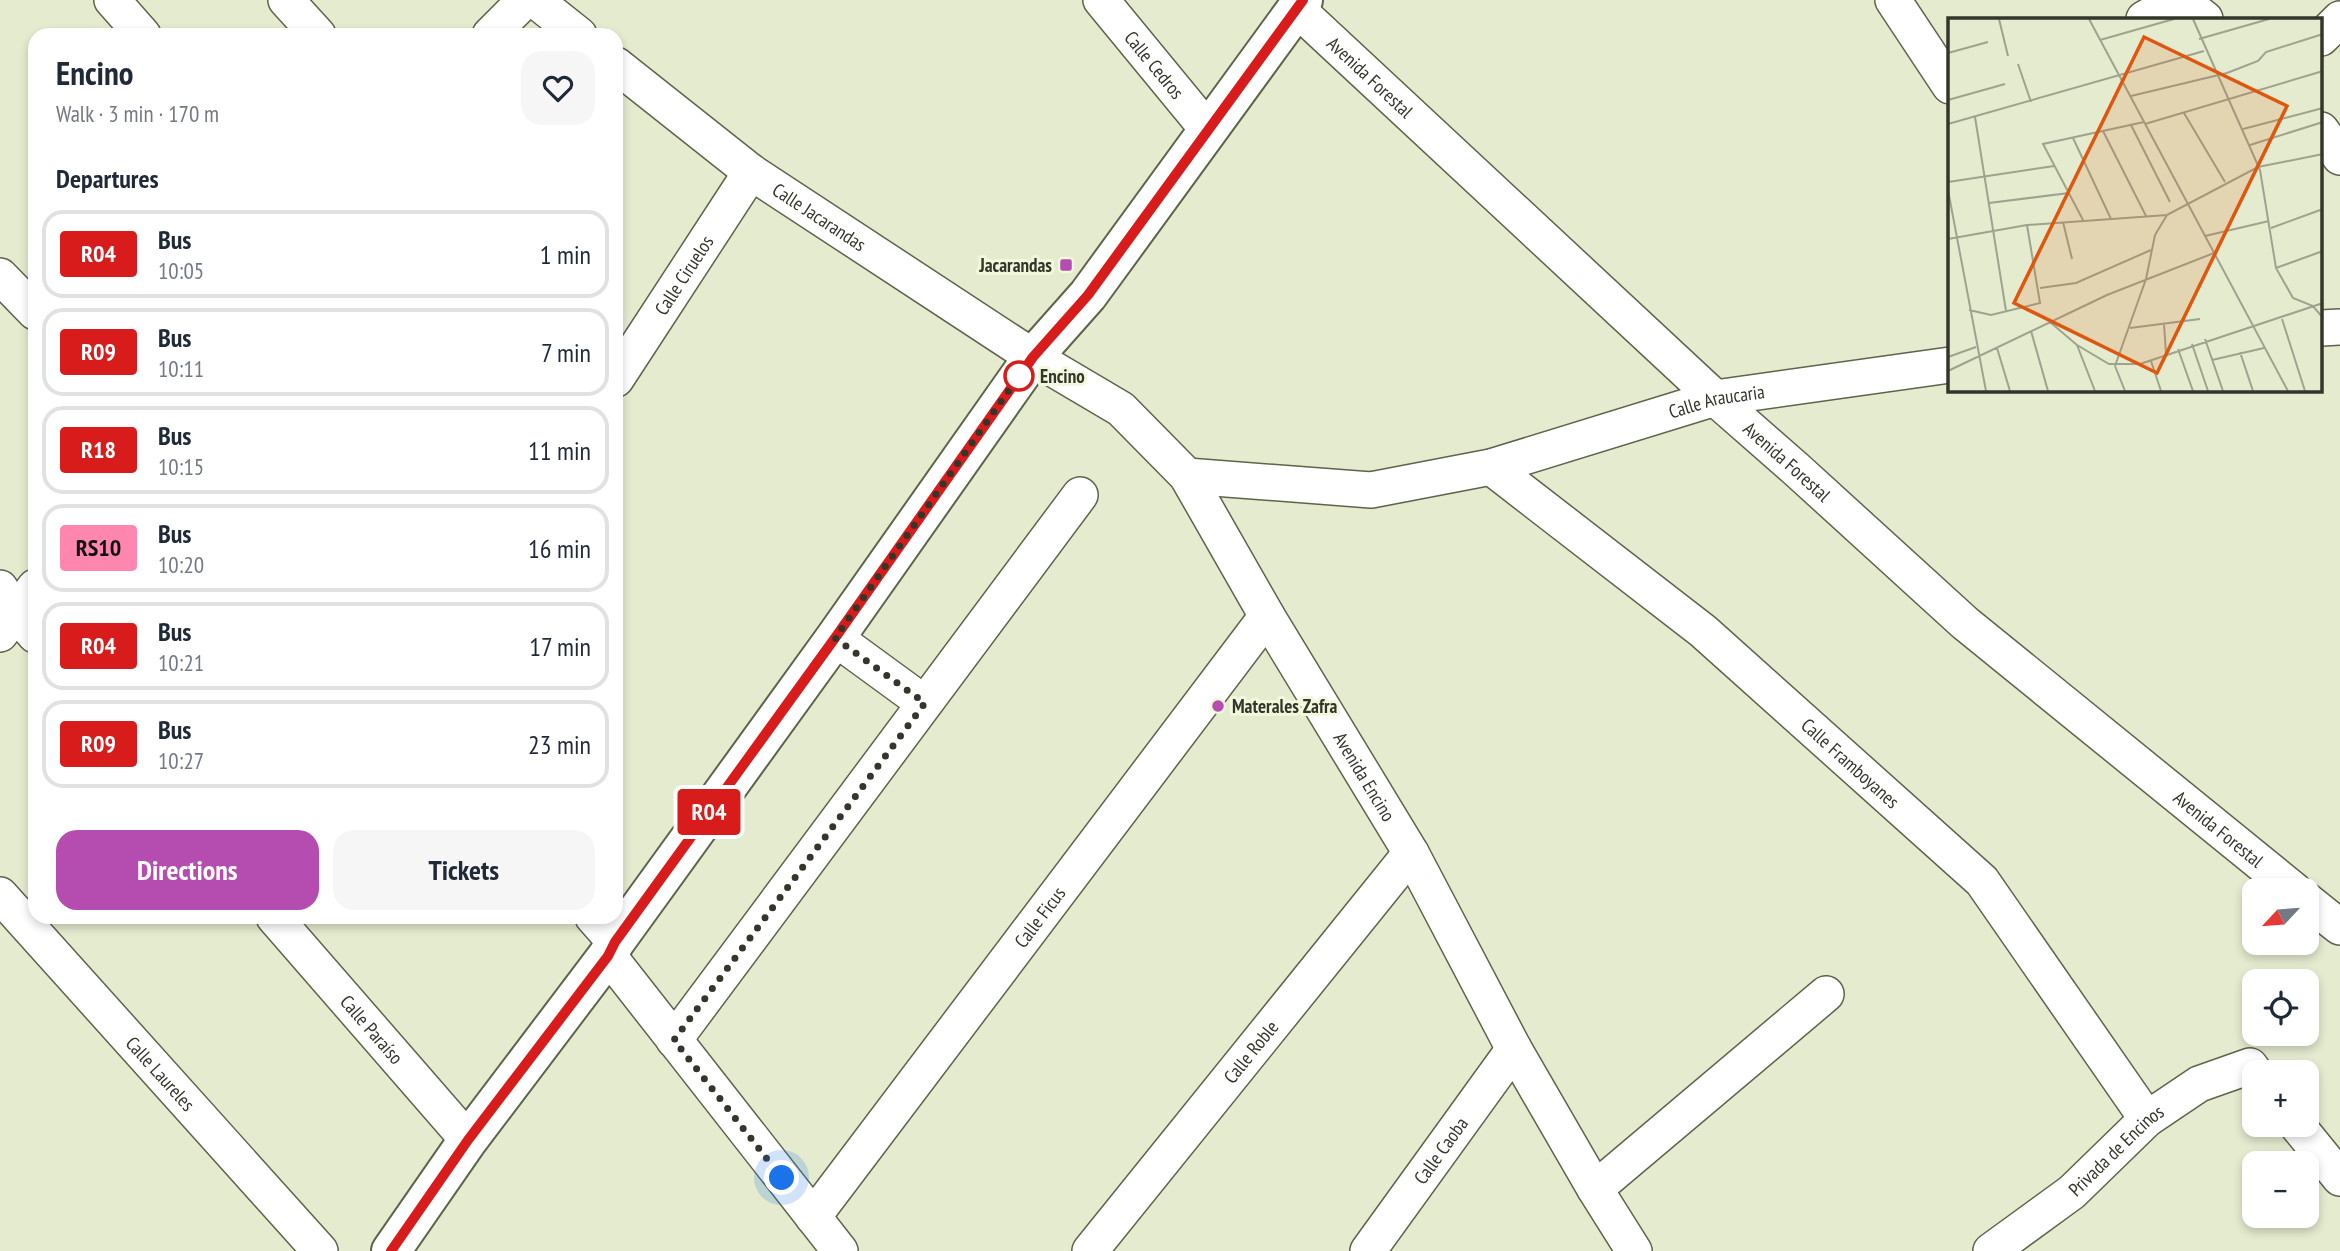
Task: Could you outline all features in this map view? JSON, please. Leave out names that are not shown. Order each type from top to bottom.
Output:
[{"type":"main road","points":[[623,915],[835,638],[1033,357],[1088,295],[1300,5]]},
{"type":"main road","points":[[391,1251],[616,924]]},
{"type":"street","points":[[112,0],[137,28]]},
{"type":"street","points":[[286,0],[312,28]]},
{"type":"street","points":[[497,28],[525,0]]},
{"type":"street","points":[[535,0],[570,28]]},
{"type":"street","name":"Calle Cedros","points":[[1101,0],[1208,130]]},
{"type":"street","points":[[1892,0],[1948,83]]},
{"type":"street","points":[[2146,18],[2179,0],[2204,18]]},
{"type":"street","name":"Avenida Forestal","points":[[1300,5],[1715,398],[1965,623],[2279,878]]},
{"type":"street","points":[[2322,37],[2340,19]]},
{"type":"street","name":"Calle Jacarandas","points":[[623,71],[751,172],[1033,357]]},
{"type":"street","points":[[2322,131],[2340,157]]},
{"type":"street","name":"Calle Ciruelos","points":[[623,368],[751,172]]},
{"type":"street","points":[[0,276],[28,305]]},
{"type":"street","points":[[2322,328],[2340,327]]},
{"type":"street","name":"Avenida Encino","points":[[1033,357],[1121,409],[1187,476],[1267,616],[1411,853],[1514,1049],[1634,1251]]},
{"type":"street","name":"Calle Araucaria","points":[[1187,476],[1371,490],[1491,467],[1715,398],[1948,365]]},
{"type":"street","name":"Calle Framboyanes","points":[[1491,467],[1703,631],[1982,881],[2147,1119]]},
{"type":"street","points":[[674,1040],[1080,495]]},
{"type":"street","name":"Calle Ficus","points":[[813,1217],[1267,616]]},
{"type":"street","points":[[835,638],[925,703]]},
{"type":"street","name":"Calle Roble","points":[[1090,1251],[1411,853]]},
{"type":"street","name":"Calle Laureles","points":[[0,895],[320,1251]]},
{"type":"street","points":[[2319,910],[2340,927]]},
{"type":"street","name":"Calle Paraíso","points":[[280,924],[468,1140]]},
{"type":"street","points":[[605,938],[674,1040],[840,1251]]},
{"type":"street","points":[[1595,1189],[1826,994]]},
{"type":"street","name":"Calle Caoba","points":[[1372,1249],[1514,1049]]},
{"type":"street","name":"Privada de Encinos","points":[[1991,1251],[2073,1192],[2147,1119],[2199,1084],[2242,1073]]},
{"type":"street","points":[[2307,1137],[2340,1178]]},
{"type":"bus line","name":"R04","points":[[391,1251],[468,1140],[608,956],[615,942],[835,638],[1033,357],[1088,295],[1303,0]]},
{"type":"place","name":"Jacarandas","points":[[1066,265]]},
{"type":"place","name":"Encino","points":[[1019,376]]},
{"type":"place","name":"Materales Zafra","points":[[1218,706]]},
{"type":"route","points":[[782,1178],[674,1040],[925,703],[835,638],[1019,376]]}]
